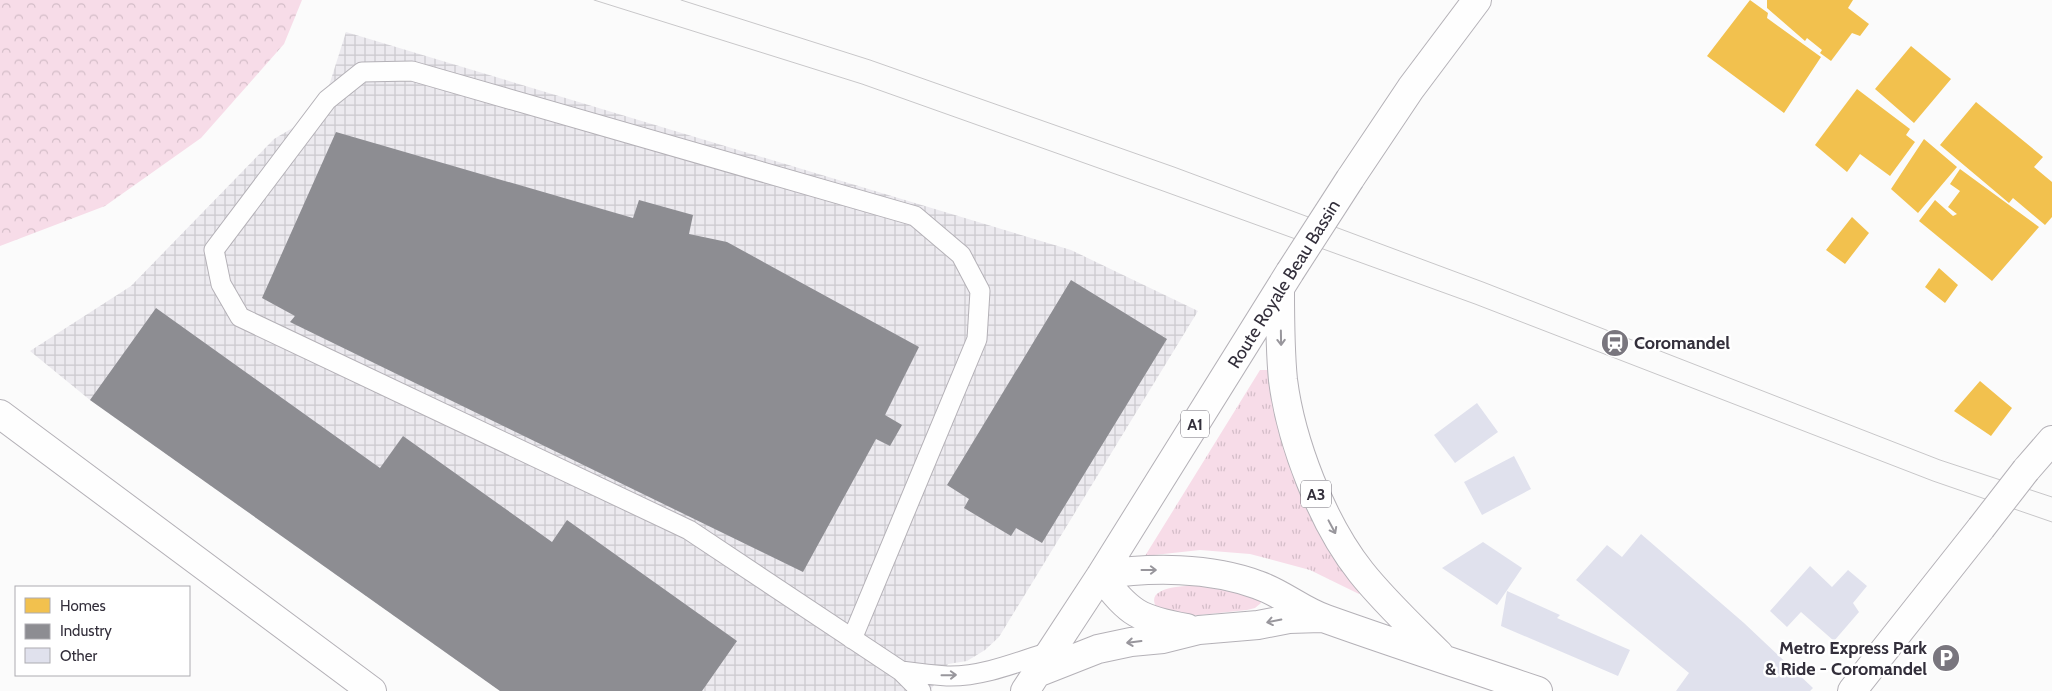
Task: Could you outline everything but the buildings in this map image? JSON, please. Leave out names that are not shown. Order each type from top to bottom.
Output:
[{"type":"main road","name":"Route Royale Beau Bassin","points":[[1101,575],[1350,179],[1411,88],[1477,0]]},
{"type":"main road","name":"A3","points":[[1285,281],[1284,381],[1291,418],[1316,494],[1334,531],[1360,571],[1392,607],[1444,659]]},
{"type":"main road","points":[[0,414],[372,691]]},
{"type":"main road","points":[[1852,691],[2026,470],[2052,440]]},
{"type":"main road","name":"A3","points":[[1199,630],[1146,619],[1123,602],[1101,575],[1133,570],[1179,570],[1228,576],[1259,585],[1323,618],[1538,691]]},
{"type":"main road","name":"A1","points":[[1038,672],[1101,575]]},
{"type":"main road","name":"A3","points":[[1038,672],[1098,649],[1131,642],[1163,639],[1199,630],[1258,625],[1288,618],[1323,618]]},
{"type":"lane","points":[[852,639],[977,339],[980,291],[961,255],[915,216],[412,71],[362,72],[328,100],[214,250],[221,284],[240,317],[689,530],[852,639],[901,671],[921,691]]},
{"type":"lane","points":[[901,671],[948,676],[973,674],[998,668],[1038,672]]},
{"type":"shaded area","points":[[346,32],[1071,250],[1198,311],[999,637],[985,650],[967,661],[948,664],[930,691],[500,691],[90,400],[30,351],[131,286],[274,139],[321,111]]},
{"type":"green space","points":[[0,0],[302,0],[284,44],[201,138],[105,206],[0,246]]},
{"type":"green space","points":[[1260,370],[1270,370],[1364,588],[1359,594],[1310,570],[1250,554],[1200,550],[1145,556]]},
{"type":"green space","points":[[1203,585],[1259,597],[1261,603],[1255,608],[1247,610],[1190,616],[1158,610],[1154,602],[1155,596],[1168,588]]},
{"type":"tram line","points":[[594,0],[862,84],[1163,191],[1475,304],[1933,481],[2052,522]]},
{"type":"tram line","points":[[681,0],[870,60],[1174,167],[1483,282],[1940,460],[2052,497]]},
{"type":"place","name":"Coromandel","points":[[1615,343]]},
{"type":"place","name":"Metro Express Park & Ride - Coromandel","points":[[1946,658]]}]
